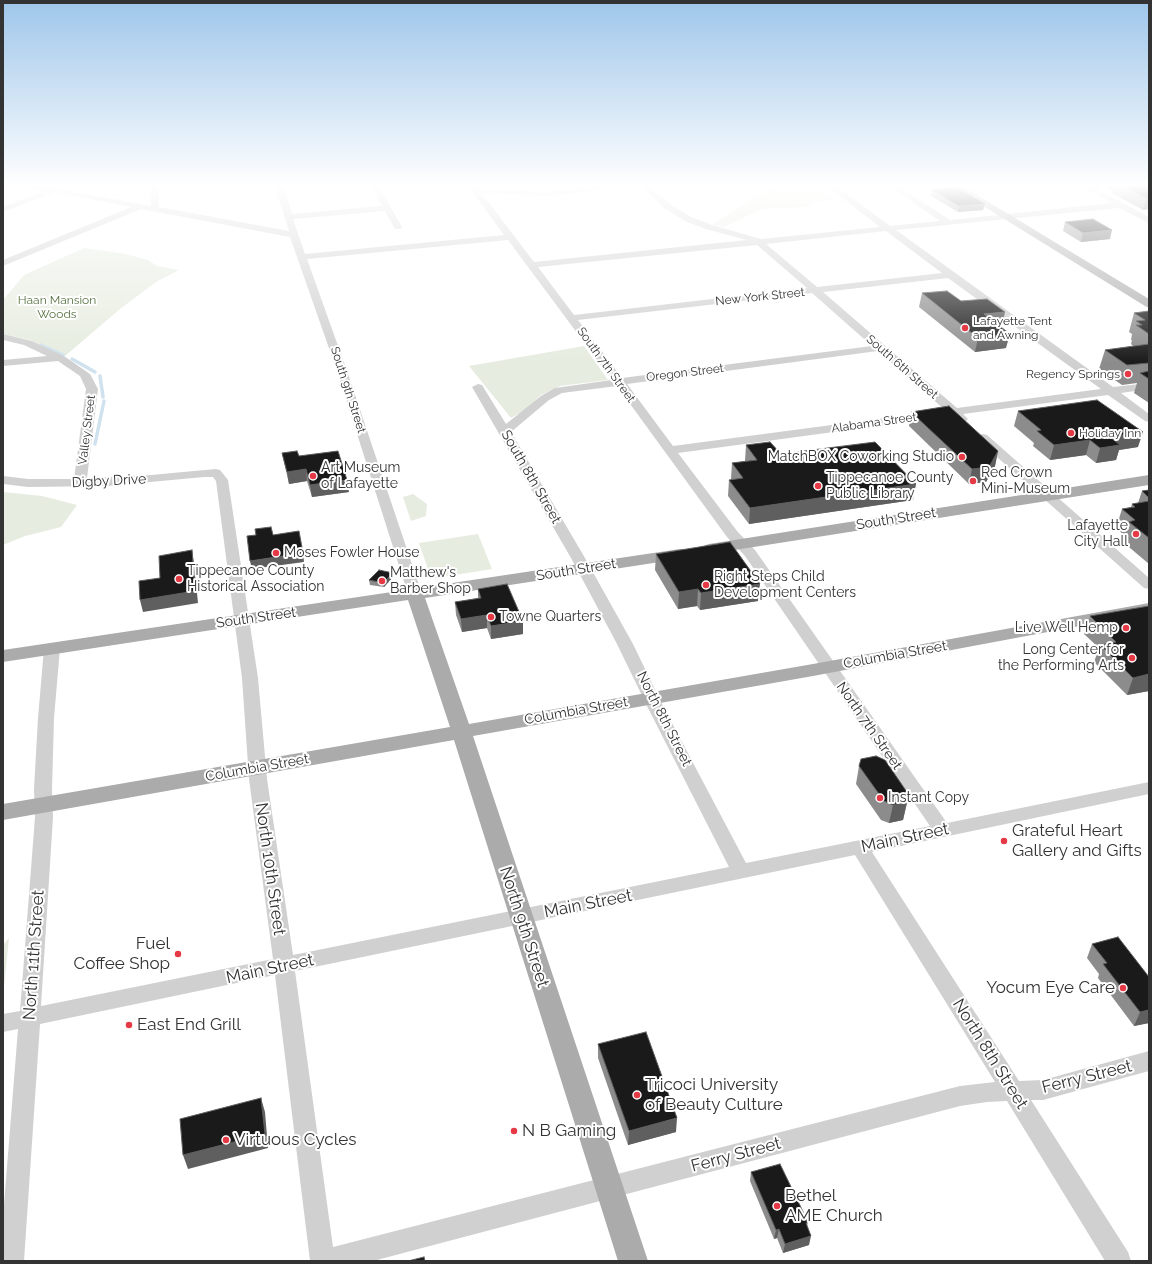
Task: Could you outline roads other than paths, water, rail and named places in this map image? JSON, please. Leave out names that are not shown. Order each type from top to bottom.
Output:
[{"type":"main road","points":[[1052,245],[1149,304]]},
{"type":"main road","name":"South Street","points":[[3,656],[742,544],[1149,480]]},
{"type":"main road","name":"North 9th Street","points":[[414,594],[462,732],[520,917],[633,1261]]},
{"type":"main road","name":"Columbia Street","points":[[3,812],[828,667],[1149,608]]},
{"type":"street","points":[[3,263],[46,245]]},
{"type":"street","name":"South 9th Street","points":[[298,245],[342,371],[414,594]]},
{"type":"street","points":[[302,257],[427,245]]},
{"type":"street","name":"South 7th Street","points":[[516,245],[732,534],[742,544]]},
{"type":"street","points":[[532,265],[711,245]]},
{"type":"street","name":"South 6th Street","points":[[762,245],[816,290],[1149,585]]},
{"type":"street","points":[[910,245],[1149,419]]},
{"type":"street","name":"New York Street","points":[[571,318],[950,275]]},
{"type":"street","name":"Valley Street","points":[[3,337],[28,343],[60,358],[85,374],[92,389],[80,482]]},
{"type":"street","name":"Oregon Street","points":[[505,431],[545,398],[558,390],[880,348]]},
{"type":"street","points":[[3,363],[60,358]]},
{"type":"street","name":"Alabama Street","points":[[670,450],[1149,386]]},
{"type":"street","name":"South 8th Street","points":[[478,387],[505,431],[583,568]]},
{"type":"street","name":"Digby Drive","points":[[3,480],[28,483],[80,482],[216,473]]},
{"type":"street","name":"North 10th Street","points":[[216,473],[222,480],[250,678],[268,858],[287,984],[322,1261]]},
{"type":"street","name":"North 7th Street","points":[[742,544],[750,553],[942,830]]},
{"type":"street","name":"North 8th Street","points":[[583,568],[652,698],[741,872]]},
{"type":"street","name":"North 11th Street","points":[[12,1261],[30,1017],[43,805],[46,718],[52,648]]},
{"type":"street","name":"Main Street","points":[[3,1023],[284,967],[1149,788]]},
{"type":"street","name":"North 8th Street","points":[[860,847],[1120,1261]]},
{"type":"street","name":"Ferry Street","points":[[326,1261],[960,1096],[980,1092],[1043,1090],[1149,1061]]},
{"type":"waterway","points":[[41,345],[63,355]]},
{"type":"waterway","points":[[72,359],[95,372]]},
{"type":"waterway","points":[[100,376],[103,397]]},
{"type":"waterway","points":[[95,444],[104,401]]},
{"type":"place","name":"Lafayette Tent and Awning","points":[[965,328]]},
{"type":"place","name":"Regency Springs","points":[[1128,374]]},
{"type":"place","name":"Holiday Inn","points":[[1071,433]]},
{"type":"place","name":"MatchBOX Coworking Studio","points":[[962,457]]},
{"type":"place","name":"Art Museum of Lafayette","points":[[313,476]]},
{"type":"place","name":"Red Crown Mini-Museum","points":[[973,481]]},
{"type":"place","name":"Tippecanoe County Public Library","points":[[818,486]]},
{"type":"place","name":"Lafayette City Hall","points":[[1136,534]]},
{"type":"place","name":"Moses Fowler House","points":[[276,553]]},
{"type":"place","name":"Tippecanoe County Historical Association","points":[[179,579]]},
{"type":"place","name":"Matthew's Barber Shop","points":[[382,581]]},
{"type":"place","name":"Right Steps Child Development Centers","points":[[706,585]]},
{"type":"place","name":"Towne Quarters","points":[[491,617]]},
{"type":"place","name":"Live Well Hemp","points":[[1126,628]]},
{"type":"place","name":"Long Center for the Performing Arts","points":[[1132,658]]},
{"type":"place","name":"Instant Copy","points":[[880,798]]},
{"type":"place","name":"Grateful Heart Gallery and Gifts","points":[[1004,841]]},
{"type":"place","name":"Fuel Coffee Shop","points":[[178,954]]},
{"type":"place","name":"Yocum Eye Care","points":[[1123,988]]},
{"type":"place","name":"East End Grill","points":[[129,1025]]},
{"type":"place","name":"Tricoci University of Beauty Culture","points":[[637,1095]]},
{"type":"place","name":"N B Gaming","points":[[514,1131]]},
{"type":"place","name":"Virtuous Cycles","points":[[226,1140]]},
{"type":"place","name":"Bethel AME Church","points":[[777,1206]]},
{"type":"park label","name":"Haan Mansion Woods","points":[[57,307]]}]
